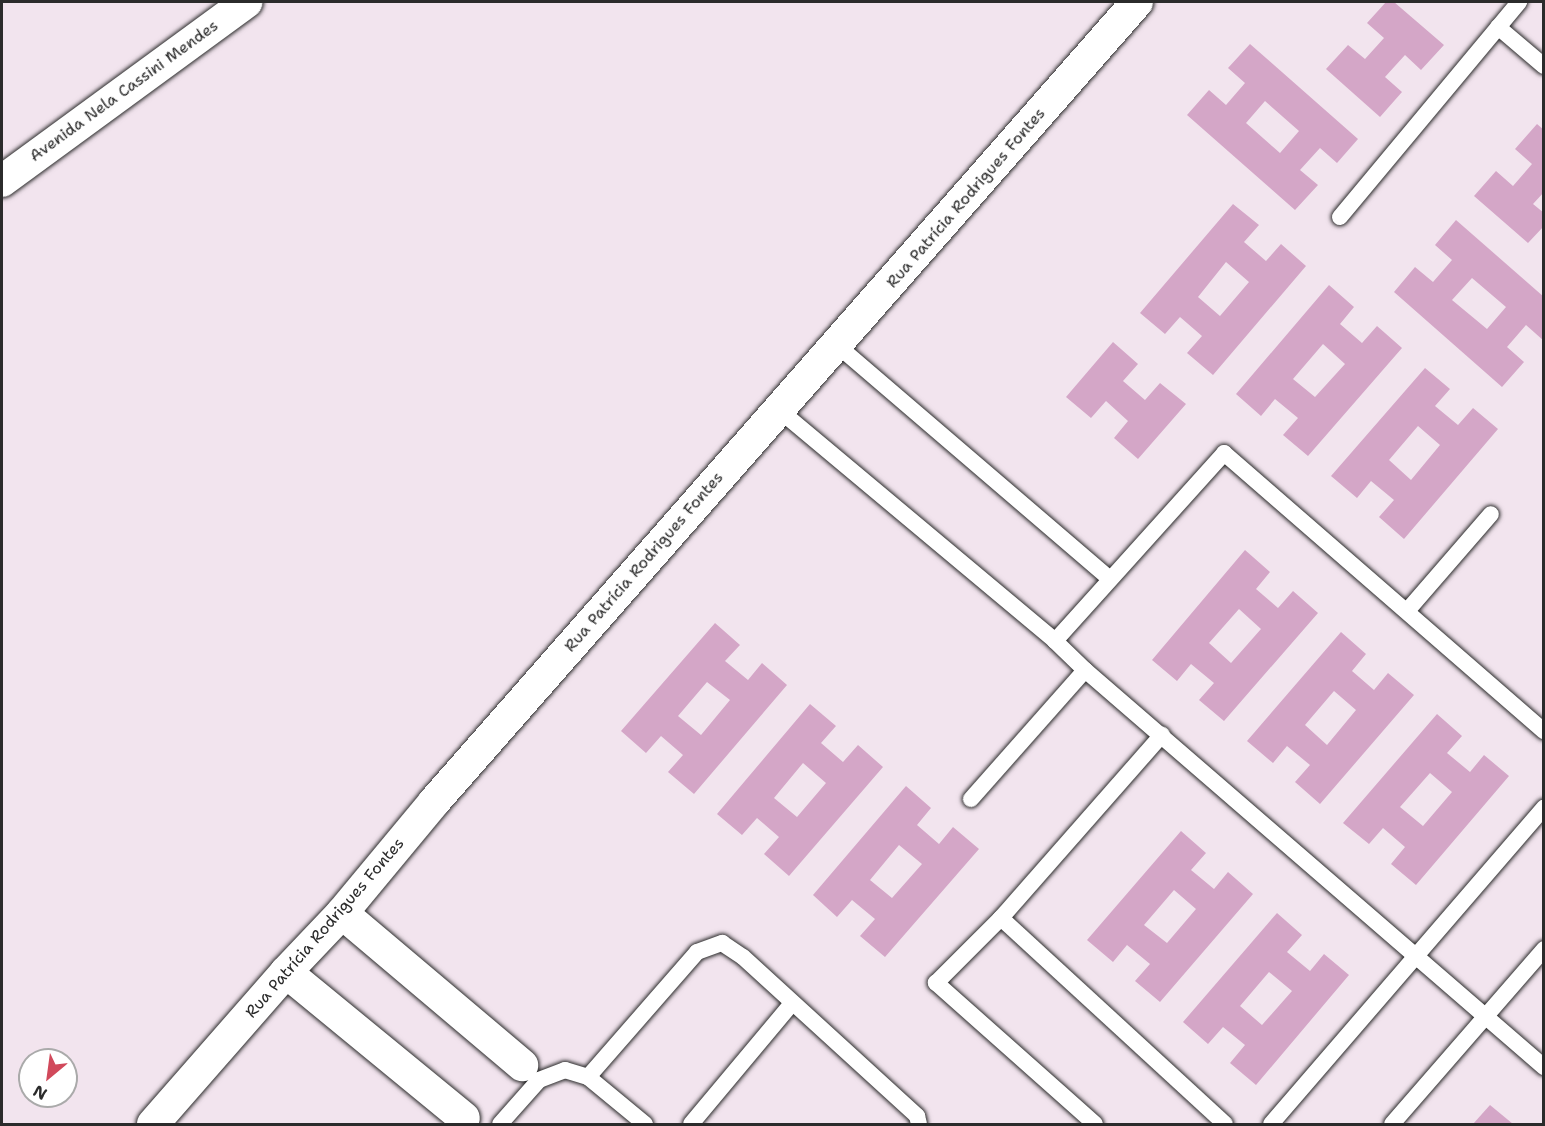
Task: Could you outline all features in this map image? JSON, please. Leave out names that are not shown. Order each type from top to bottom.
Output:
[{"type":"street","name":"Avenida Nela Cassini Mendes","points":[[2,181],[247,2]]},
{"type":"street","name":"Rua Patrícia Rodrigues Fontes","points":[[153,1125],[286,972],[342,913],[434,802],[1137,2]]},
{"type":"street","points":[[342,913],[531,1072]]},
{"type":"street","points":[[286,972],[467,1121]]},
{"type":"lane","points":[[1340,217],[1519,2]]},
{"type":"lane","points":[[1498,27],[1544,66]]},
{"type":"lane","points":[[837,345],[1109,578]]},
{"type":"lane","points":[[778,409],[1055,641],[1085,670],[1544,1067]]},
{"type":"lane","points":[[1055,641],[1109,578],[1224,453],[1544,731]]},
{"type":"lane","points":[[1407,611],[1491,514]]},
{"type":"lane","points":[[971,799],[1085,670]]},
{"type":"lane","points":[[1095,1125],[936,983],[1001,918],[1162,735]]},
{"type":"lane","points":[[1271,1125],[1544,808]]},
{"type":"lane","points":[[1001,918],[1225,1125]]},
{"type":"lane","points":[[588,1077],[697,952],[722,942],[743,957],[917,1116],[919,1125]]},
{"type":"lane","points":[[1392,1125],[1544,949]]},
{"type":"lane","points":[[691,1125],[792,1003]]},
{"type":"lane","points":[[500,1125],[531,1072],[565,1070],[588,1077],[645,1125]]},
{"type":"building","points":[[1386,2],[1394,2],[1444,45],[1421,70],[1405,55],[1385,77],[1402,92],[1380,117],[1326,69],[1348,45],[1365,59],[1384,38],[1367,23]]},
{"type":"building","points":[[1250,44],[1358,139],[1337,163],[1320,148],[1300,170],[1318,185],[1295,210],[1187,115],[1209,90],[1226,105],[1245,83],[1228,68]],"holes":[[[1265,101],[1299,131],[1280,153],[1246,123]]]},
{"type":"building","points":[[1537,124],[1544,130],[1544,192],[1533,204],[1544,213],[1544,226],[1528,243],[1474,196],[1496,171],[1513,186],[1532,164],[1515,149]]},
{"type":"building","points":[[1233,204],[1259,225],[1244,242],[1266,261],[1281,244],[1306,266],[1213,375],[1187,353],[1202,336],[1180,317],[1165,334],[1140,313]],"holes":[[[1226,262],[1249,282],[1220,316],[1198,297]]]},
{"type":"building","points":[[1456,220],[1544,297],[1544,341],[1526,325],[1507,347],[1524,362],[1502,387],[1394,292],[1415,267],[1433,282],[1452,260],[1435,245]],"holes":[[[1472,278],[1506,307],[1487,329],[1452,300]]]},
{"type":"building","points":[[1329,285],[1354,307],[1340,324],[1362,343],[1377,326],[1402,348],[1308,456],[1283,435],[1298,418],[1275,399],[1261,416],[1236,394]],"holes":[[[1323,344],[1345,364],[1315,397],[1293,379]]]},
{"type":"building","points":[[1113,342],[1138,364],[1123,381],[1145,400],[1160,383],[1186,404],[1138,459],[1114,438],[1128,421],[1106,401],[1091,418],[1066,397]]},
{"type":"building","points":[[1425,368],[1450,389],[1435,406],[1458,425],[1473,408],[1498,429],[1404,539],[1379,517],[1394,500],[1371,481],[1357,498],[1331,476]],"holes":[[[1418,426],[1440,445],[1411,480],[1389,460]]]},
{"type":"building","points":[[1245,550],[1270,572],[1256,589],[1278,608],[1293,591],[1318,613],[1224,721],[1199,700],[1214,683],[1191,664],[1177,681],[1152,660]],"holes":[[[1239,609],[1261,629],[1231,663],[1209,643]]]},
{"type":"building","points":[[715,623],[740,645],[725,661],[748,680],[762,663],[787,685],[694,794],[668,772],[683,755],[661,736],[646,753],[621,731]],"holes":[[[707,682],[730,700],[701,735],[678,716]]]},
{"type":"building","points":[[1341,632],[1366,654],[1352,671],[1374,690],[1388,673],[1414,695],[1320,804],[1295,782],[1310,765],[1287,746],[1273,763],[1247,741]],"holes":[[[1334,691],[1356,710],[1327,745],[1305,725]]]},
{"type":"building","points":[[810,704],[836,726],[821,743],[843,762],[858,745],[883,767],[789,876],[764,854],[779,837],[757,818],[742,835],[717,814]],"holes":[[[803,763],[826,783],[797,817],[774,798]]]},
{"type":"building","points":[[1437,714],[1462,736],[1447,753],[1470,772],[1484,755],[1509,776],[1416,885],[1391,864],[1405,847],[1383,828],[1369,844],[1343,823]],"holes":[[[1430,773],[1452,792],[1423,826],[1400,807]]]},
{"type":"building","points":[[906,786],[931,808],[917,825],[939,844],[953,827],[979,849],[885,957],[860,936],[875,919],[852,900],[837,917],[813,895]],"holes":[[[899,845],[922,864],[892,898],[870,880]]]},
{"type":"building","points":[[1181,831],[1206,853],[1191,870],[1214,889],[1228,872],[1253,894],[1160,1002],[1135,981],[1150,964],[1127,945],[1113,962],[1087,940]],"holes":[[[1174,890],[1196,909],[1167,943],[1144,925]]]},
{"type":"building","points":[[1277,913],[1302,935],[1287,952],[1310,971],[1324,954],[1349,975],[1256,1085],[1230,1063],[1245,1045],[1223,1027],[1208,1044],[1183,1022]],"holes":[[[1269,972],[1292,991],[1262,1025],[1240,1006]]]},
{"type":"building","points":[[1490,1105],[1513,1124],[1473,1124]]}]
